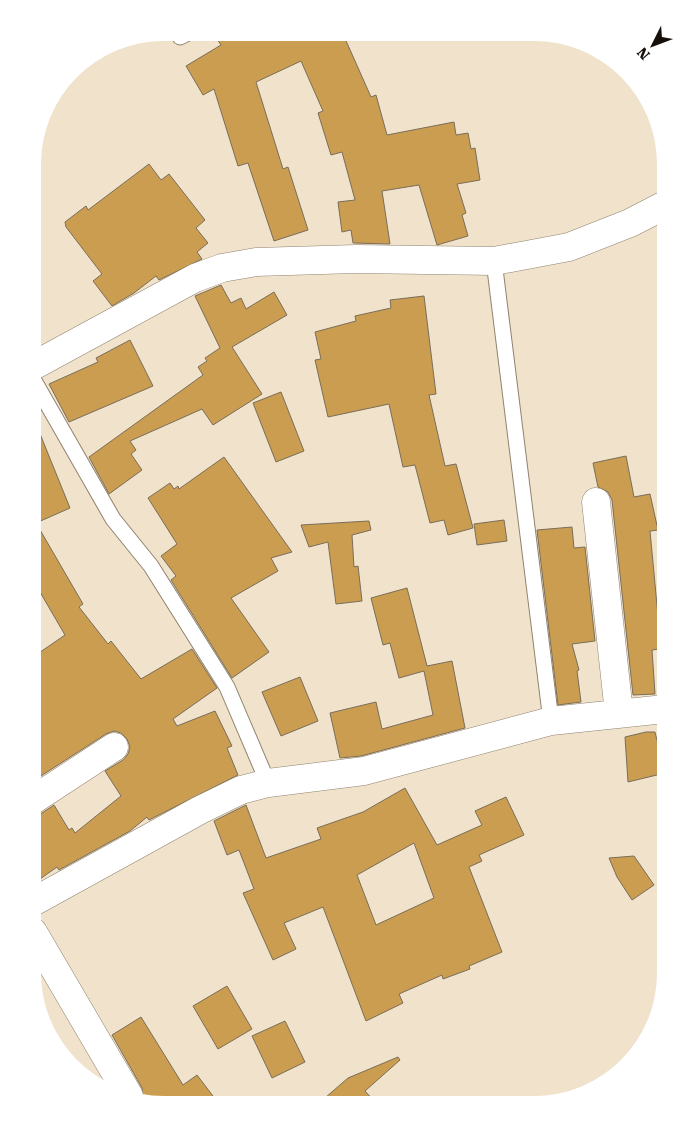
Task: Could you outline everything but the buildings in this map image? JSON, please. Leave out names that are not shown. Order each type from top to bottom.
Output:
[{"type":"street","points":[[41,362],[195,278],[222,268],[256,262],[356,259],[494,261],[569,247],[630,223],[657,210]]},
{"type":"street","points":[[596,502],[619,713]]},
{"type":"street","points":[[41,898],[200,810],[241,790],[268,783],[364,771],[551,721],[656,710]]},
{"type":"street","points":[[41,795],[114,747]]},
{"type":"street","points":[[41,947],[125,1089]]},
{"type":"lane","points":[[494,261],[551,721]]},
{"type":"lane","points":[[41,392],[112,519],[151,566],[226,687],[268,783]]}]
